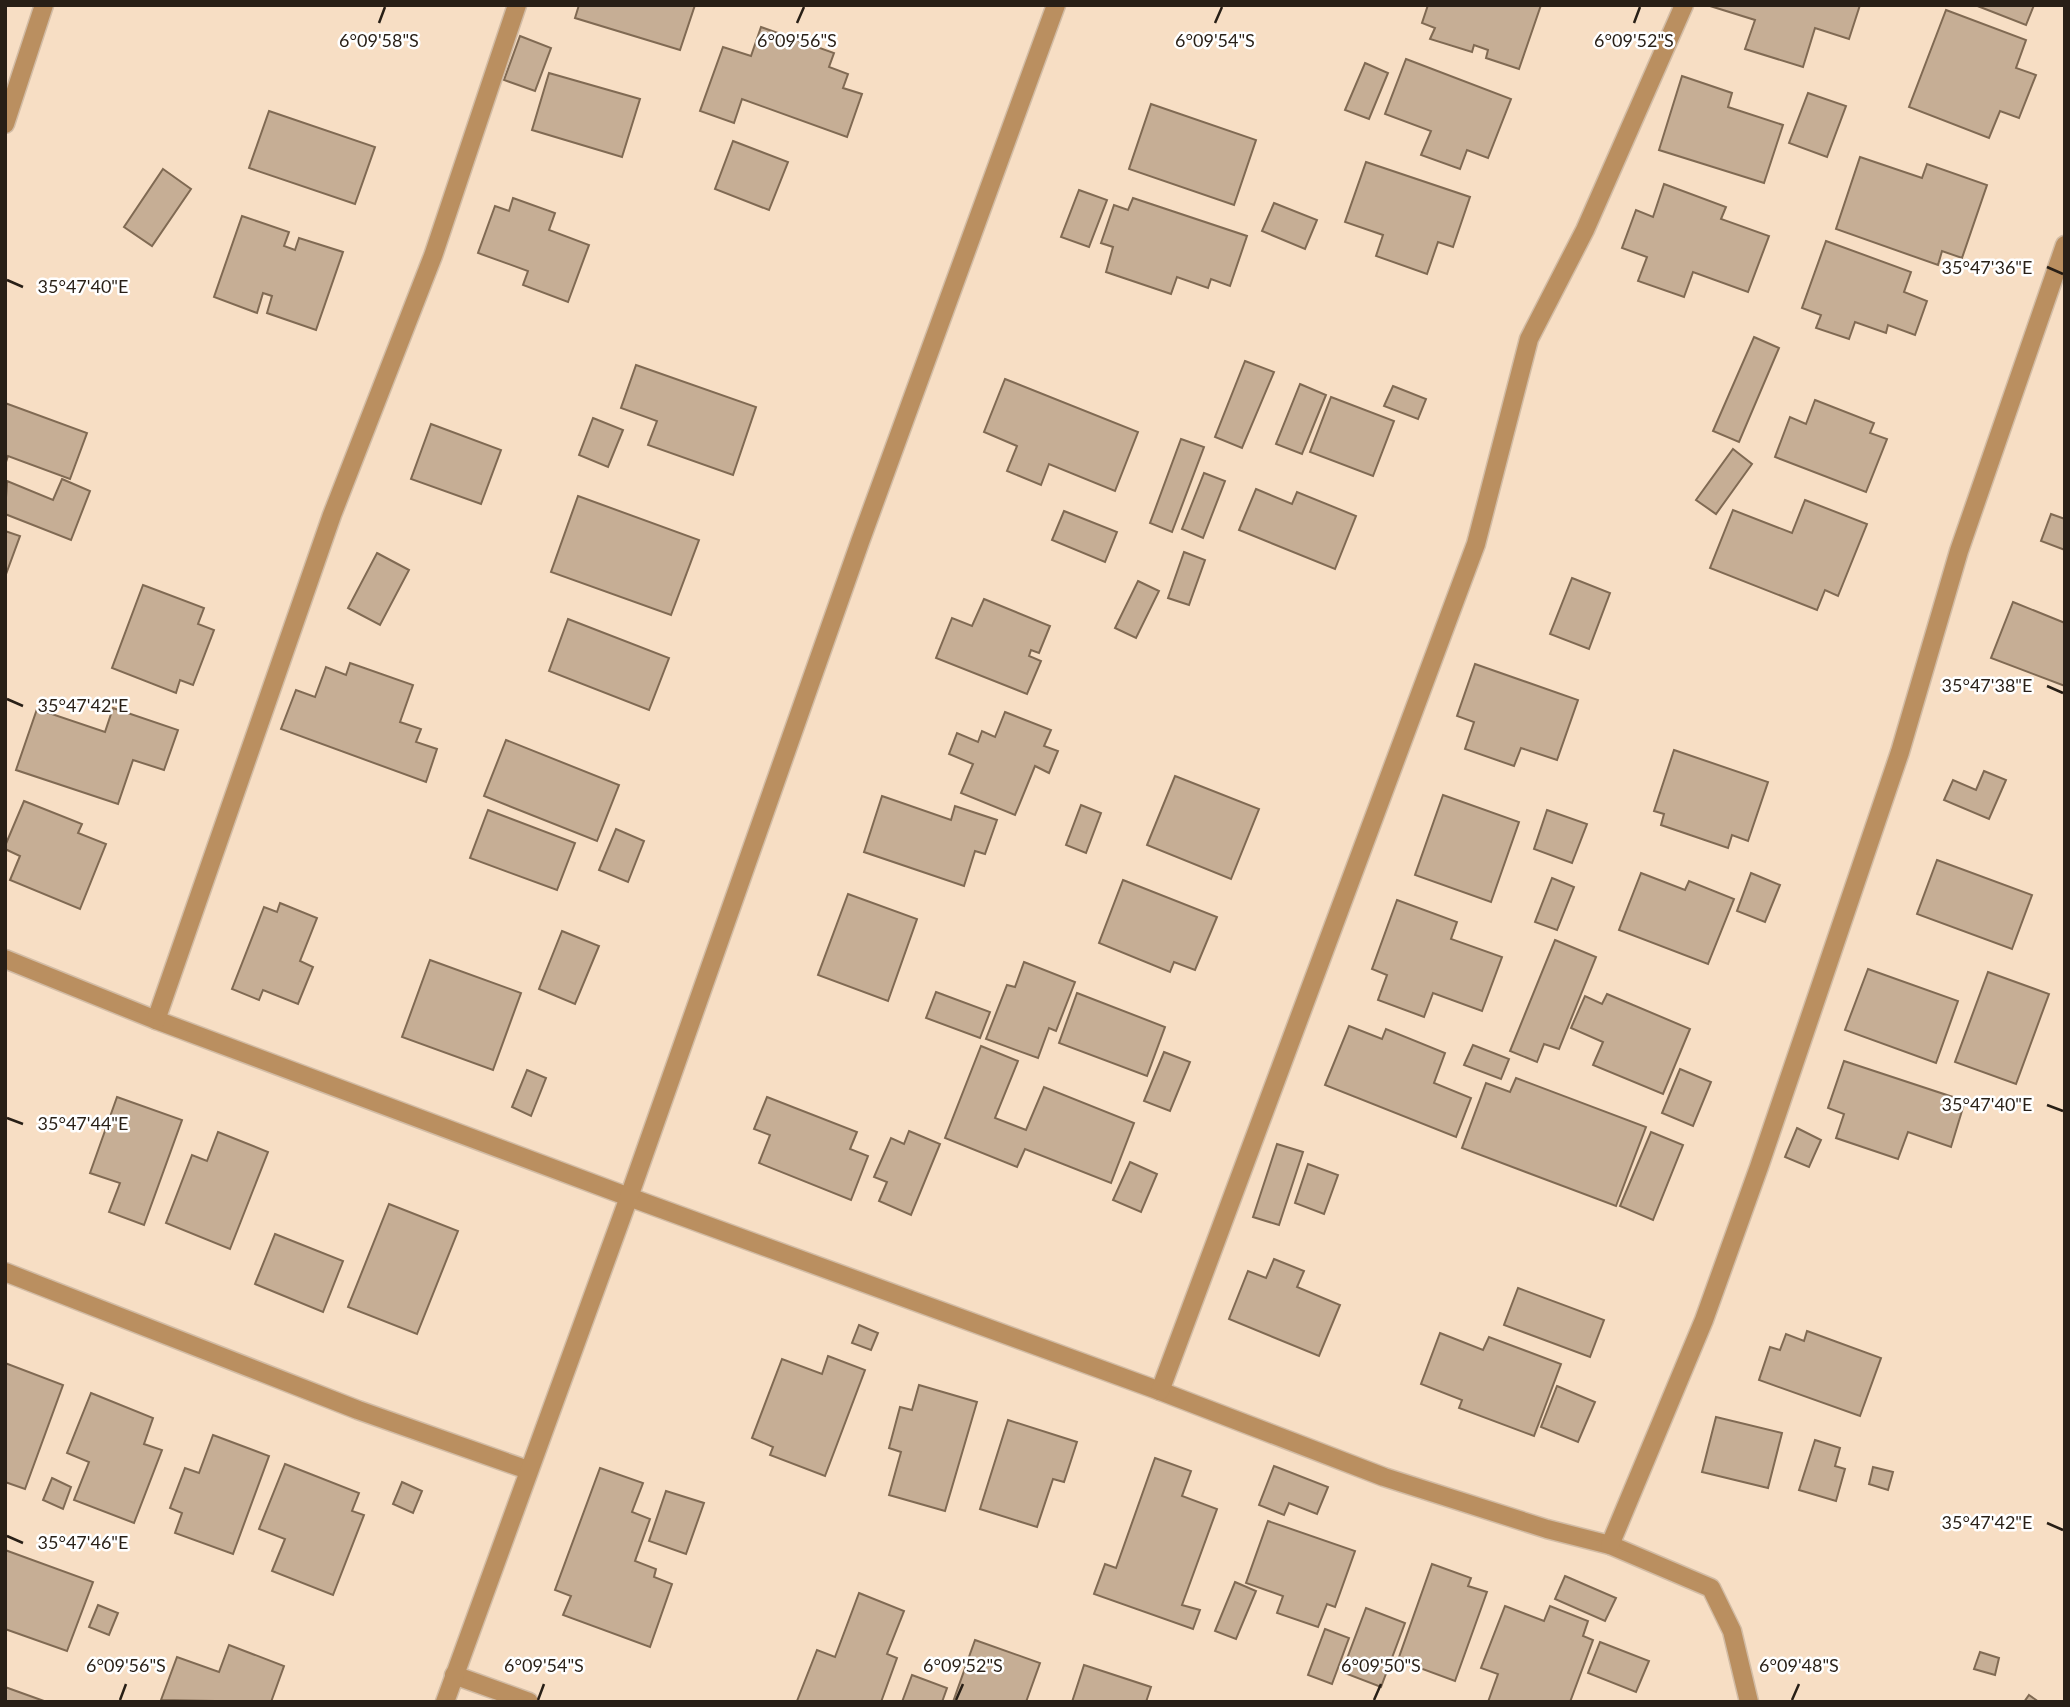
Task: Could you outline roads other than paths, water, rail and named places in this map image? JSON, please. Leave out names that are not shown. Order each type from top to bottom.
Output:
[{"type":"street","points":[[5,124],[44,5]]},
{"type":"street","points":[[156,1020],[332,514],[433,256],[517,5]]},
{"type":"street","points":[[445,1702],[629,1197],[860,542],[1056,5]]},
{"type":"street","points":[[1160,1391],[1476,544],[1529,339],[1585,230],[1684,5]]},
{"type":"street","points":[[5,64],[23,70]]},
{"type":"street","points":[[1610,1545],[1704,1320],[1759,1167],[1900,752],[1959,551],[2065,245]]},
{"type":"street","points":[[5,960],[156,1020],[1160,1391],[1384,1477],[1535,1525],[1610,1545],[1712,1588],[1732,1631],[1749,1702]]},
{"type":"street","points":[[5,1272],[358,1410],[528,1470]]},
{"type":"street","points":[[454,1675],[529,1702]]}]
